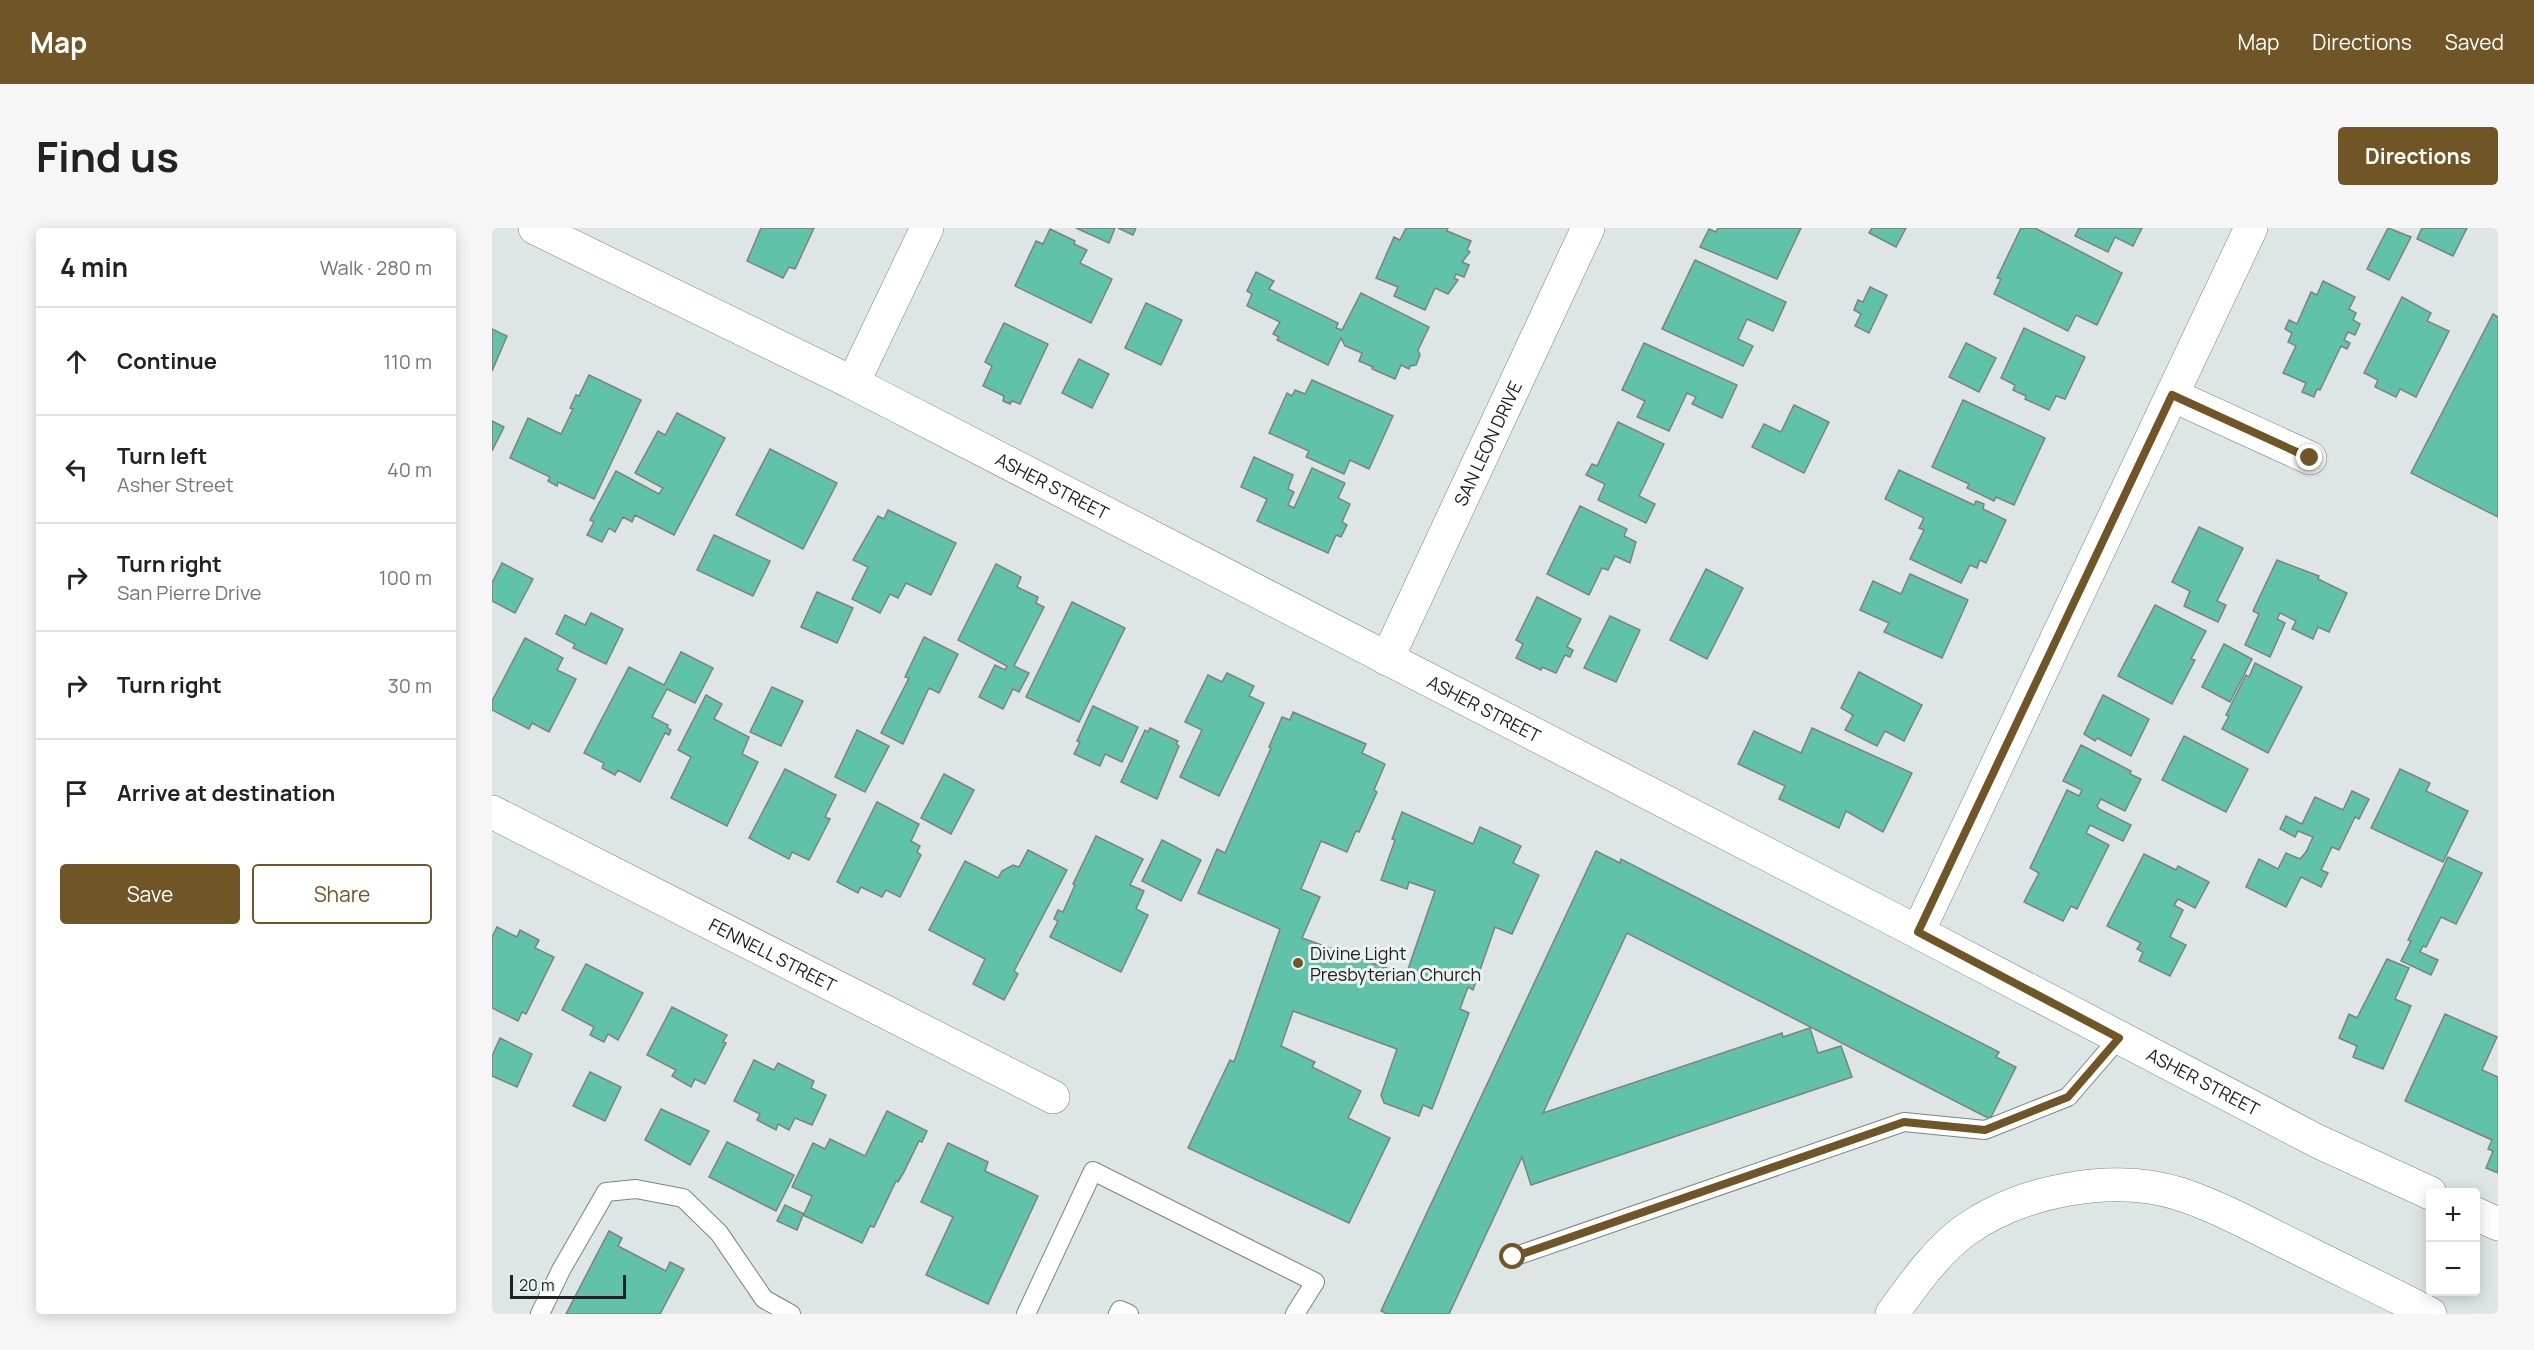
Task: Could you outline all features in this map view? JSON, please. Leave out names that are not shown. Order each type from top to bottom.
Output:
[{"type":"main road","name":"ASHER STREET","points":[[535,228],[853,383],[1918,932],[2317,1141],[2426,1191]]},
{"type":"main road","points":[[853,383],[927,228]]},
{"type":"main road","name":"SAN LEON DRIVE","points":[[1387,659],[1588,228]]},
{"type":"main road","points":[[1918,932],[2251,228]]},
{"type":"main road","points":[[2172,395],[2310,458]]},
{"type":"main road","name":"FENNELL STREET","points":[[492,812],[1053,1097]]},
{"type":"main road","points":[[1892,1314],[1924,1271],[1963,1232],[1998,1212],[2038,1195],[2089,1186],[2139,1187],[2178,1194],[2216,1208],[2430,1314]]},
{"type":"main road","points":[[2480,1216],[2498,1224]]},
{"type":"lane","points":[[1513,1257],[1904,1122],[1985,1130],[2068,1097],[2119,1038]]},
{"type":"lane","points":[[1026,1314],[1093,1171],[1315,1282],[1295,1314]]},
{"type":"lane","points":[[540,1314],[561,1270],[606,1192],[636,1189],[683,1198],[719,1233],[763,1306],[791,1314]]},
{"type":"lane","points":[[1119,1314],[1120,1310],[1129,1314]]},
{"type":"building","points":[[761,228],[814,228],[795,269],[789,267],[783,278],[747,261]]},
{"type":"building","points":[[1076,228],[1115,228],[1109,243]]},
{"type":"building","points":[[1118,228],[1136,228],[1133,235]]},
{"type":"building","points":[[1406,228],[1448,228],[1447,231],[1471,241],[1467,250],[1470,252],[1462,262],[1469,265],[1464,277],[1456,274],[1454,278],[1458,280],[1448,294],[1435,288],[1425,310],[1394,296],[1398,287],[1376,278],[1394,237],[1400,240]]},
{"type":"building","points":[[1718,228],[1801,228],[1777,279],[1700,247],[1709,229],[1716,232]]},
{"type":"building","points":[[1872,228],[1906,228],[1896,247],[1869,233]]},
{"type":"building","points":[[2021,228],[2035,228],[2122,273],[2097,325],[2076,315],[2068,331],[1994,294],[2001,279],[1997,278]]},
{"type":"building","points":[[2079,228],[2142,228],[2133,246],[2115,237],[2108,252],[2075,236]]},
{"type":"building","points":[[2388,228],[2411,237],[2389,280],[2367,269]]},
{"type":"building","points":[[2422,228],[2467,228],[2453,256],[2417,239]]},
{"type":"building","points":[[1050,229],[1075,241],[1074,244],[1087,250],[1080,263],[1112,279],[1091,323],[1015,286],[1036,241],[1043,244]]},
{"type":"building","points":[[1695,260],[1786,302],[1773,331],[1747,319],[1738,339],[1753,346],[1743,366],[1662,329]]},
{"type":"building","points":[[1256,272],[1274,281],[1269,289],[1338,323],[1336,328],[1342,330],[1361,293],[1429,327],[1418,350],[1420,355],[1416,365],[1410,366],[1409,369],[1401,365],[1395,379],[1359,361],[1362,353],[1345,346],[1341,338],[1328,365],[1277,340],[1279,337],[1273,334],[1280,322],[1247,306],[1252,294],[1247,291]]},
{"type":"building","points":[[2323,281],[2355,297],[2349,309],[2356,313],[2353,320],[2360,324],[2355,335],[2348,332],[2344,340],[2350,343],[2347,349],[2341,346],[2320,390],[2317,389],[2314,397],[2302,392],[2306,383],[2283,373],[2296,346],[2288,342],[2292,333],[2285,329],[2289,320],[2297,324],[2311,292],[2317,295]]},
{"type":"building","points":[[1870,287],[1887,295],[1869,333],[1855,326],[1861,314],[1854,310],[1858,300],[1863,302]]},
{"type":"building","points":[[2402,297],[2431,313],[2427,321],[2449,331],[2416,397],[2400,389],[2396,397],[2375,387],[2378,380],[2364,373]]},
{"type":"building","points":[[1146,303],[1182,320],[1161,365],[1125,348]]},
{"type":"building","points":[[2493,314],[2498,317],[2498,517],[2411,473]]},
{"type":"building","points":[[1004,323],[1048,344],[1020,404],[1003,401],[1004,396],[983,386],[992,366],[985,362]]},
{"type":"building","points":[[2024,328],[2085,357],[2065,399],[2056,396],[2049,410],[2025,399],[2026,396],[2013,390],[2015,385],[2001,378]]},
{"type":"building","points":[[492,329],[507,336],[492,371]]},
{"type":"building","points":[[1644,343],[1737,385],[1722,418],[1692,404],[1696,397],[1687,393],[1669,431],[1637,417],[1645,401],[1622,390]]},
{"type":"building","points":[[1966,343],[1996,358],[1979,392],[1949,377]]},
{"type":"building","points":[[1079,359],[1109,374],[1092,408],[1062,393]]},
{"type":"building","points":[[589,375],[641,400],[594,499],[558,482],[557,486],[548,481],[550,477],[510,458],[528,418],[561,434],[573,409],[570,408],[576,395],[579,396]]},
{"type":"building","points":[[1312,380],[1393,416],[1369,469],[1350,460],[1344,474],[1306,457],[1309,451],[1269,433],[1287,393],[1292,396],[1295,390],[1305,394]]},
{"type":"building","points":[[1963,400],[2045,438],[2014,505],[1996,497],[1994,501],[1967,488],[1969,484],[1932,467]]},
{"type":"building","points":[[1794,405],[1829,422],[1804,473],[1752,447],[1764,424],[1781,432]]},
{"type":"building","points":[[677,413],[725,438],[674,535],[635,515],[632,522],[623,517],[615,532],[609,528],[602,542],[587,535],[594,522],[590,520],[616,471],[659,494],[663,488],[635,473],[658,431],[665,435]]},
{"type":"building","points":[[492,421],[504,427],[492,451]]},
{"type":"building","points":[[1618,422],[1664,444],[1639,496],[1655,504],[1646,523],[1598,500],[1605,484],[1586,475],[1592,464],[1597,466]]},
{"type":"building","points":[[770,449],[837,483],[803,549],[736,515]]},
{"type":"building","points":[[1254,457],[1293,475],[1288,489],[1294,492],[1288,505],[1294,508],[1312,468],[1345,483],[1338,498],[1350,504],[1342,522],[1347,525],[1341,537],[1336,535],[1328,553],[1257,521],[1267,499],[1241,487]]},
{"type":"building","points":[[1899,470],[1974,505],[1976,501],[1984,504],[1983,509],[2006,520],[1986,563],[1980,560],[1977,568],[1970,565],[1961,583],[1910,559],[1924,530],[1919,528],[1924,518],[1885,499]]},
{"type":"building","points":[[1580,506],[1627,529],[1624,536],[1636,542],[1630,563],[1615,556],[1608,570],[1602,568],[1589,595],[1547,574]]},
{"type":"building","points":[[888,510],[956,543],[931,595],[906,583],[898,598],[890,594],[880,613],[852,599],[868,567],[853,560],[878,516],[884,519]]},
{"type":"building","points":[[2199,527],[2243,548],[2217,601],[2226,605],[2218,622],[2184,606],[2190,591],[2172,582]]},
{"type":"building","points":[[714,535],[770,561],[753,596],[697,570]]},
{"type":"building","points":[[2277,560],[2319,576],[2318,579],[2347,593],[2329,632],[2318,627],[2313,639],[2292,629],[2296,621],[2280,613],[2277,619],[2285,623],[2270,657],[2245,645],[2259,614],[2253,611]]},
{"type":"building","points":[[502,563],[533,579],[515,613],[492,601],[492,583]]},
{"type":"building","points":[[996,564],[1021,577],[1017,587],[1038,597],[1036,603],[1044,607],[1014,666],[1029,673],[1019,692],[1013,689],[1003,709],[979,697],[995,665],[1005,670],[1007,666],[958,640]]},
{"type":"building","points":[[1706,569],[1743,588],[1707,659],[1670,640]]},
{"type":"building","points":[[1910,574],[1968,600],[1942,658],[1884,632],[1889,623],[1860,610],[1873,581],[1901,594]]},
{"type":"building","points":[[817,592],[853,608],[837,643],[801,627]]},
{"type":"building","points":[[1537,597],[1581,619],[1567,647],[1573,650],[1570,657],[1565,655],[1556,673],[1542,667],[1541,670],[1516,658],[1523,644],[1516,640]]},
{"type":"building","points":[[1072,602],[1125,628],[1079,722],[1026,697]]},
{"type":"building","points":[[2155,605],[2206,631],[2191,659],[2195,660],[2172,704],[2118,676]]},
{"type":"building","points":[[591,613],[623,629],[606,664],[573,648],[575,644],[556,634],[565,615],[585,625]]},
{"type":"building","points":[[1610,616],[1640,630],[1616,682],[1584,668]]},
{"type":"building","points":[[924,637],[958,654],[939,693],[929,688],[903,744],[881,733],[909,678],[905,677]]},
{"type":"building","points":[[525,638],[563,658],[557,670],[576,679],[549,732],[532,723],[529,729],[492,710],[492,701]]},
{"type":"building","points":[[2224,644],[2252,659],[2230,702],[2202,687]]},
{"type":"building","points":[[681,652],[713,668],[695,703],[667,689],[652,717],[668,725],[667,727],[671,730],[669,735],[665,733],[640,782],[618,770],[615,775],[602,768],[604,763],[584,753],[629,667],[664,685]]},
{"type":"building","points":[[2255,663],[2302,687],[2268,753],[2222,729],[2229,716],[2226,715],[2246,675],[2249,677]]},
{"type":"building","points":[[1859,672],[1922,705],[1904,741],[1885,731],[1877,746],[1845,730],[1853,715],[1841,708]]},
{"type":"building","points":[[1227,673],[1254,686],[1249,696],[1264,703],[1219,796],[1180,777],[1202,730],[1185,722],[1208,675],[1222,682]]},
{"type":"building","points":[[772,687],[803,701],[781,746],[750,732]]},
{"type":"building","points":[[706,695],[722,704],[714,719],[749,737],[742,754],[758,762],[727,826],[671,798],[691,757],[678,750]]},
{"type":"building","points":[[2103,695],[2149,719],[2131,756],[2097,738],[2095,741],[2084,734]]},
{"type":"building","points":[[1093,706],[1138,727],[1122,762],[1105,754],[1100,766],[1074,754],[1080,742],[1077,741]]},
{"type":"building","points":[[1293,712],[1366,744],[1362,753],[1385,764],[1374,790],[1377,792],[1347,852],[1321,841],[1301,889],[1320,897],[1302,938],[1406,975],[1435,891],[1409,882],[1407,889],[1381,880],[1402,812],[1473,844],[1480,827],[1521,846],[1513,863],[1539,875],[1512,934],[1495,927],[1473,990],[1468,987],[1460,1009],[1469,1013],[1432,1109],[1423,1105],[1419,1116],[1384,1103],[1381,1095],[1397,1049],[1293,1011],[1281,1046],[1315,1062],[1312,1067],[1361,1091],[1348,1118],[1390,1138],[1349,1223],[1188,1148],[1230,1060],[1234,1062],[1280,929],[1198,893],[1217,849],[1225,853],[1271,748],[1269,747],[1282,717],[1290,720]]},
{"type":"building","points":[[1150,728],[1178,741],[1176,744],[1179,746],[1157,799],[1121,782],[1145,730],[1148,732]]},
{"type":"building","points":[[1812,728],[1912,773],[1883,832],[1846,811],[1839,828],[1779,799],[1785,786],[1738,764],[1754,731],[1801,753]]},
{"type":"building","points":[[857,730],[889,746],[865,792],[835,777]]},
{"type":"building","points":[[2184,736],[2248,769],[2226,812],[2162,780]]},
{"type":"building","points":[[2081,745],[2131,771],[2130,774],[2141,779],[2125,811],[2101,799],[2097,806],[2131,825],[2123,841],[2090,825],[2086,833],[2109,845],[2077,909],[2071,906],[2063,921],[2024,902],[2039,873],[2030,868],[2067,790],[2079,796],[2082,790],[2063,781]]},
{"type":"building","points":[[785,769],[836,795],[825,817],[830,819],[809,860],[792,852],[789,859],[749,838]]},
{"type":"building","points":[[2400,769],[2430,783],[2426,791],[2468,811],[2443,862],[2371,828]]},
{"type":"building","points":[[944,774],[974,790],[951,834],[921,818]]},
{"type":"building","points":[[2352,791],[2369,799],[2359,819],[2355,817],[2339,850],[2332,847],[2321,870],[2328,873],[2321,887],[2301,877],[2286,907],[2246,887],[2259,859],[2278,869],[2286,853],[2300,859],[2306,852],[2313,837],[2298,831],[2295,837],[2280,829],[2286,816],[2302,824],[2315,797],[2343,810]]},
{"type":"building","points":[[877,802],[919,824],[911,841],[920,846],[917,852],[921,855],[900,897],[886,890],[882,897],[861,887],[858,893],[837,882]]},
{"type":"building","points":[[1096,836],[1143,859],[1130,885],[1144,891],[1136,909],[1148,915],[1121,972],[1050,937],[1058,921],[1054,919],[1058,910],[1063,912],[1075,885],[1073,884]]},
{"type":"building","points":[[1162,840],[1201,860],[1181,901],[1142,881]]},
{"type":"building","points":[[1028,850],[1067,870],[1014,971],[1018,974],[1004,1000],[973,984],[985,959],[929,930],[965,861],[998,878],[1002,871],[1013,865],[1019,867]]},
{"type":"building","points":[[1596,851],[1620,863],[1621,859],[1999,1052],[1996,1057],[2016,1067],[1990,1119],[1627,933],[1543,1113],[1782,1033],[1783,1037],[1810,1028],[1818,1053],[1841,1046],[1852,1077],[1531,1185],[1522,1157],[1449,1314],[1387,1314],[1381,1311]]},
{"type":"building","points":[[2144,854],[2176,870],[2178,866],[2209,882],[2195,908],[2178,899],[2174,905],[2183,910],[2170,937],[2186,945],[2170,976],[2139,961],[2143,952],[2137,949],[2141,943],[2107,926]]},
{"type":"building","points":[[2448,857],[2482,873],[2456,924],[2441,917],[2426,947],[2423,946],[2420,952],[2438,960],[2431,975],[2401,961],[2411,941],[2408,940]]},
{"type":"building","points":[[497,927],[517,937],[520,930],[539,940],[535,948],[554,957],[526,1014],[522,1012],[518,1021],[492,1008],[492,937]]},
{"type":"building","points":[[2387,959],[2409,968],[2395,999],[2411,1006],[2383,1069],[2353,1057],[2357,1046],[2339,1038],[2349,1014],[2357,1018]]},
{"type":"building","points":[[586,964],[643,993],[618,1040],[608,1034],[604,1042],[590,1035],[594,1027],[562,1010]]},
{"type":"building","points":[[672,1007],[727,1035],[723,1042],[726,1043],[705,1084],[695,1079],[691,1087],[672,1076],[676,1070],[647,1055]]},
{"type":"building","points":[[2445,1014],[2497,1037],[2482,1070],[2498,1077],[2498,1173],[2486,1168],[2493,1151],[2488,1149],[2492,1140],[2405,1101]]},
{"type":"building","points":[[500,1038],[532,1054],[517,1087],[492,1076],[492,1056]]},
{"type":"building","points":[[754,1060],[774,1070],[778,1063],[814,1081],[811,1088],[826,1095],[812,1125],[795,1118],[789,1130],[778,1124],[776,1130],[757,1120],[760,1114],[734,1101]]},
{"type":"building","points":[[590,1072],[621,1087],[605,1121],[573,1106]]},
{"type":"building","points":[[661,1109],[709,1131],[690,1165],[645,1140]]},
{"type":"building","points":[[887,1111],[927,1131],[922,1142],[919,1141],[898,1182],[896,1181],[874,1227],[870,1226],[862,1243],[803,1215],[797,1230],[777,1221],[785,1205],[804,1214],[812,1196],[792,1187],[813,1143],[825,1149],[830,1139],[865,1156]]},
{"type":"building","points":[[727,1142],[794,1175],[776,1211],[709,1177]]},
{"type":"building","points":[[948,1143],[988,1162],[985,1171],[1038,1196],[988,1304],[926,1275],[953,1217],[921,1202]]},
{"type":"building","points":[[609,1231],[622,1238],[618,1246],[666,1271],[670,1262],[684,1269],[660,1314],[566,1314]]},
{"type":"place","name":"Divine Light Presbyterian Church","points":[[1298,963]]},
{"type":"route","points":[[1513,1257],[1904,1122],[1985,1130],[2068,1097],[2119,1038],[1918,932],[2172,395],[2310,458]]}]
